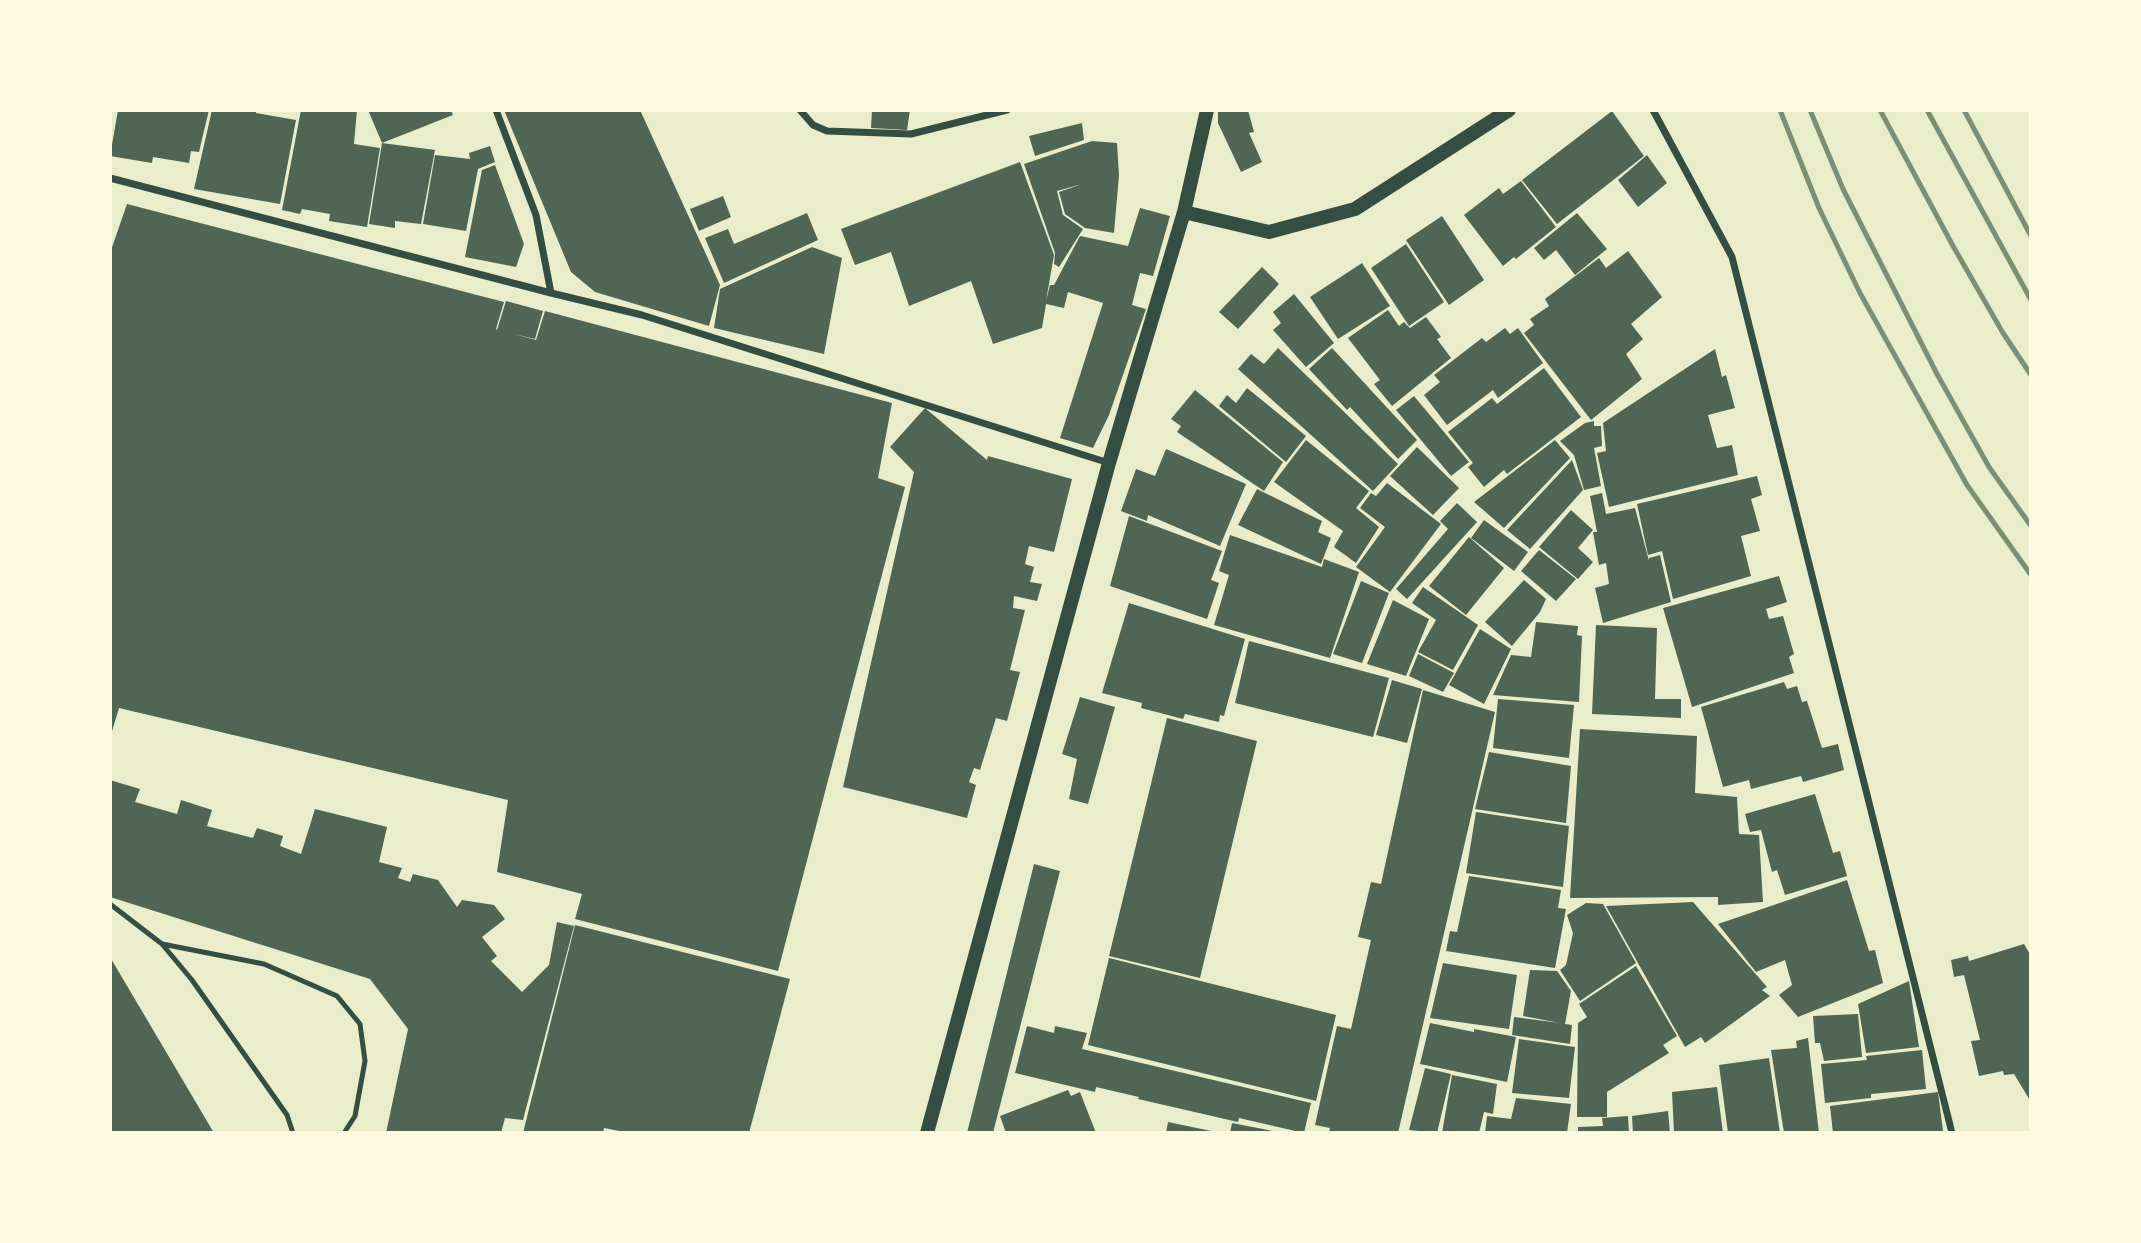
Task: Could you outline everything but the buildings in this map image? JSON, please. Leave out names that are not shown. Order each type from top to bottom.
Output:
[{"type":"main road","points":[[927,1133],[1109,463],[1184,212],[1206,110]]},
{"type":"main road","points":[[1184,212],[1269,232],[1355,209],[1509,110]]},
{"type":"street","points":[[496,110],[536,215],[551,293]]},
{"type":"street","points":[[800,110],[813,125],[827,131],[911,134],[1007,110]]},
{"type":"street","points":[[1653,110],[1732,257],[1952,1133]]},
{"type":"street","points":[[110,178],[642,315],[1109,463]]},
{"type":"lane","points":[[110,904],[162,944],[192,980],[288,1115],[293,1133]]},
{"type":"lane","points":[[162,944],[264,964],[337,996],[360,1024],[365,1062],[355,1116],[344,1133]]},
{"type":"railway","points":[[1780,110],[1819,208],[1860,293],[1967,485],[2031,575]]},
{"type":"railway","points":[[1810,110],[1843,189],[1937,374],[1989,467],[2031,526]]},
{"type":"railway","points":[[1880,110],[1953,246],[2003,333],[2031,375]]},
{"type":"railway","points":[[1927,110],[2031,300]]},
{"type":"railway","points":[[1964,110],[2031,236]]}]
